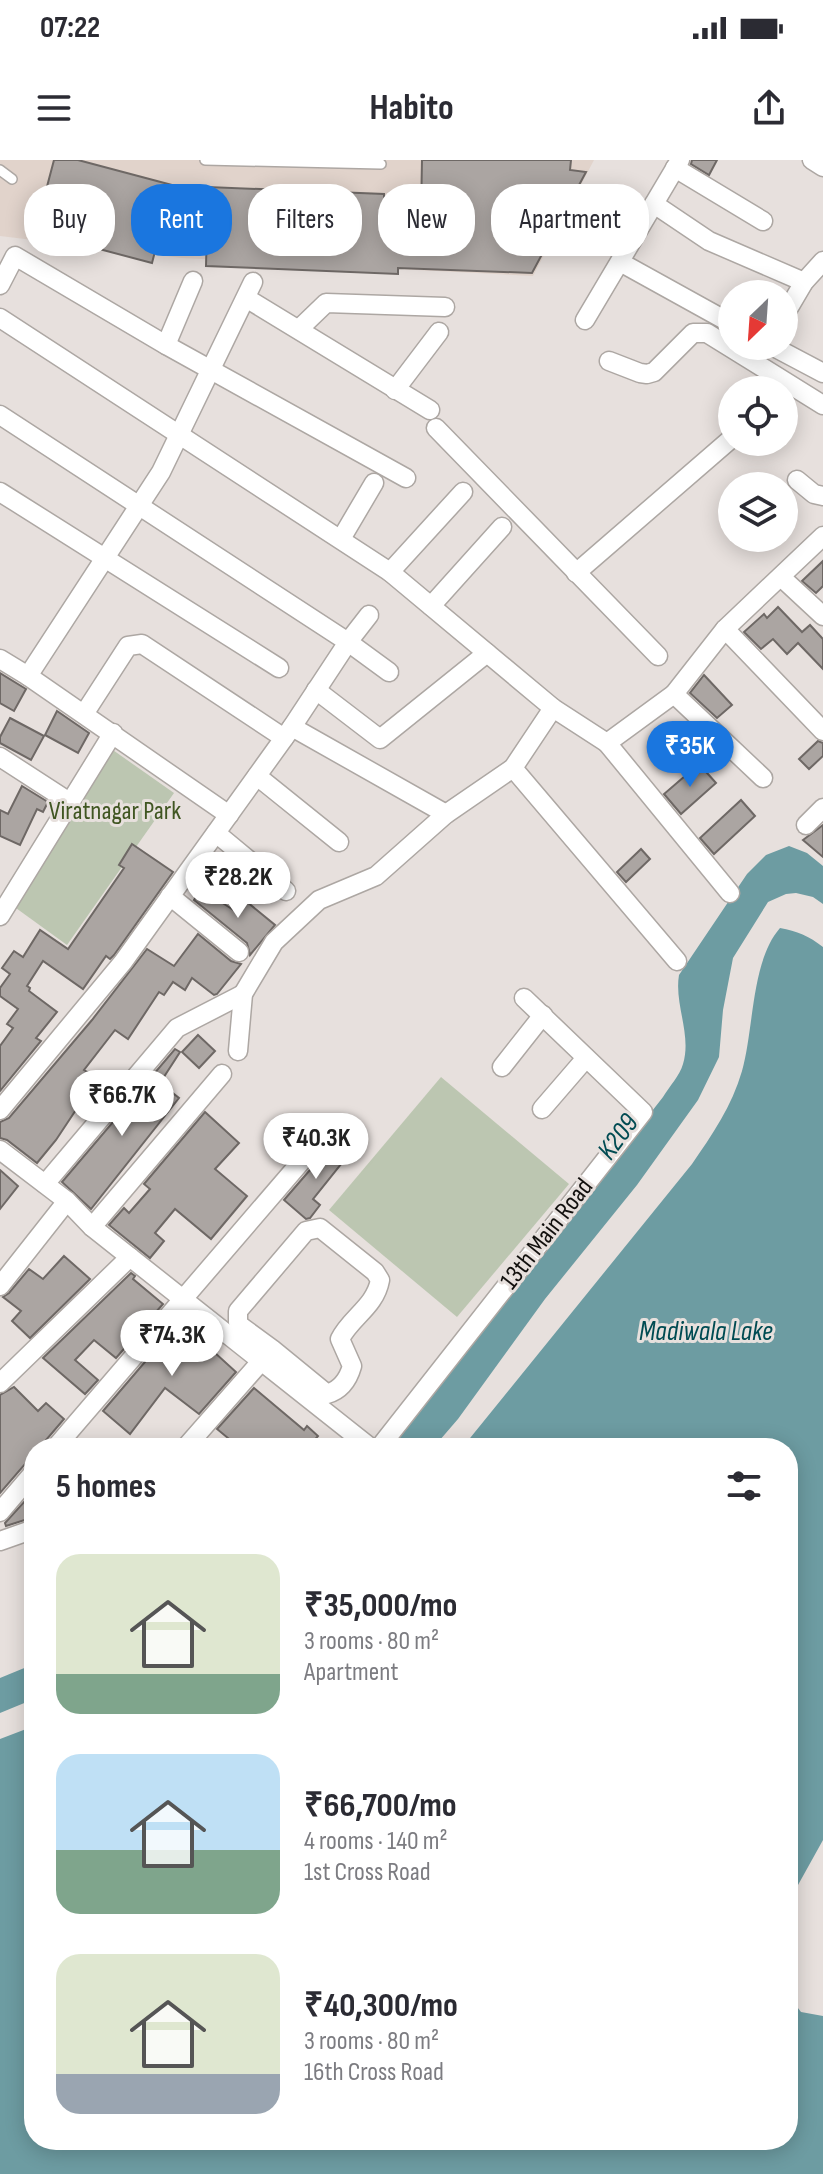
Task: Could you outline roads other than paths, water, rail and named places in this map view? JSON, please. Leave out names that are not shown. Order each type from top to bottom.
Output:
[{"type":"street","points":[[812,160],[823,167]]},
{"type":"street","points":[[585,320],[677,164],[763,221]]},
{"type":"street","points":[[654,204],[709,241],[804,282]]},
{"type":"street","points":[[0,285],[15,256],[166,345],[406,478]]},
{"type":"street","points":[[798,292],[823,261]]},
{"type":"street","points":[[620,262],[718,316]]},
{"type":"street","points":[[166,345],[193,281]]},
{"type":"street","points":[[28,676],[161,472],[249,290],[299,329],[395,390],[433,419],[658,656]]},
{"type":"street","points":[[299,329],[326,303],[445,307]]},
{"type":"street","points":[[0,318],[390,572],[553,708],[607,743],[730,893]]},
{"type":"street","points":[[609,361],[647,374],[654,372],[693,333],[699,331],[707,333],[768,376]]},
{"type":"street","points":[[395,390],[439,332]]},
{"type":"street","points":[[798,360],[817,370],[798,383]]},
{"type":"street","points":[[798,394],[823,405]]},
{"type":"street","points":[[0,415],[348,642],[389,672]]},
{"type":"street","points":[[576,573],[718,450]]},
{"type":"street","points":[[798,481],[814,494],[823,496]]},
{"type":"street","points":[[341,539],[374,483]]},
{"type":"street","points":[[0,492],[279,668]]},
{"type":"street","points":[[390,572],[463,492]]},
{"type":"street","points":[[431,606],[502,527]]},
{"type":"street","points":[[607,743],[674,694],[725,629],[823,536]]},
{"type":"street","points":[[781,577],[823,616]]},
{"type":"street","points":[[0,1110],[123,962],[369,615]]},
{"type":"street","points":[[725,629],[823,731]]},
{"type":"street","points":[[84,714],[128,646],[142,644],[288,732],[446,814]]},
{"type":"street","points":[[316,690],[380,739],[487,653]]},
{"type":"street","points":[[0,659],[113,733],[229,815]]},
{"type":"street","points":[[674,694],[763,778]]},
{"type":"street","points":[[238,1051],[243,994],[274,942],[319,900],[376,876],[446,814],[513,768],[553,708]]},
{"type":"street","points":[[0,916],[113,733]]},
{"type":"street","points":[[0,757],[71,803]]},
{"type":"street","points":[[513,768],[677,961]]},
{"type":"street","points":[[257,776],[339,842]]},
{"type":"street","points":[[806,825],[823,808]]},
{"type":"street","points":[[216,833],[286,891]]},
{"type":"street","points":[[170,896],[239,952]]},
{"type":"street","points":[[45,1184],[177,1028],[243,994]]},
{"type":"street","name":"13th Main Road","points":[[387,1438],[643,1112],[524,998]]},
{"type":"street","points":[[502,1067],[543,1015]]},
{"type":"street","points":[[542,1109],[586,1058]]},
{"type":"street","points":[[92,1227],[222,1074]]},
{"type":"street","points":[[64,1438],[330,1128]]},
{"type":"street","points":[[3,1157],[67,1201],[92,1227],[183,1299],[267,1356],[327,1394],[335,1392],[349,1376],[352,1366],[340,1339],[343,1332],[366,1310],[380,1280],[375,1272],[320,1228],[306,1231],[238,1311],[238,1323],[267,1356],[360,1438]]},
{"type":"street","points":[[0,1286],[67,1201]]},
{"type":"street","points":[[0,1383],[130,1257]]},
{"type":"street","points":[[194,1438],[267,1356]]},
{"type":"street","points":[[0,1512],[24,1484]]},
{"type":"street","points":[[0,1541],[24,1533]]},
{"type":"lane","points":[[205,160],[381,164]]},
{"type":"lane","points":[[0,170],[12,179]]},
{"type":"water","points":[[789,846],[807,853],[823,866],[823,904],[813,897],[796,893],[768,902],[733,958],[723,1010],[719,1057],[698,1100],[637,1185],[545,1299],[442,1438],[397,1438],[674,1081],[682,1068],[685,1053],[679,975],[747,874],[766,855]]},
{"type":"water","name":"Madiwala Lake","points":[[780,928],[803,934],[823,947],[823,1840],[798,1885],[798,1438],[470,1438],[692,1164],[714,1131],[733,1096],[742,1071],[758,977],[771,942]]},
{"type":"water","points":[[24,1668],[24,1703],[0,1713],[0,1678]]},
{"type":"water","points":[[24,1730],[24,2150],[798,2150],[798,2008],[801,2012],[823,2016],[823,2174],[0,2174],[0,1739]]},
{"type":"park label","name":"Viratnagar Park","points":[[115,811]]},
{"type":"water label","name":"K209","points":[[618,1137]]}]
